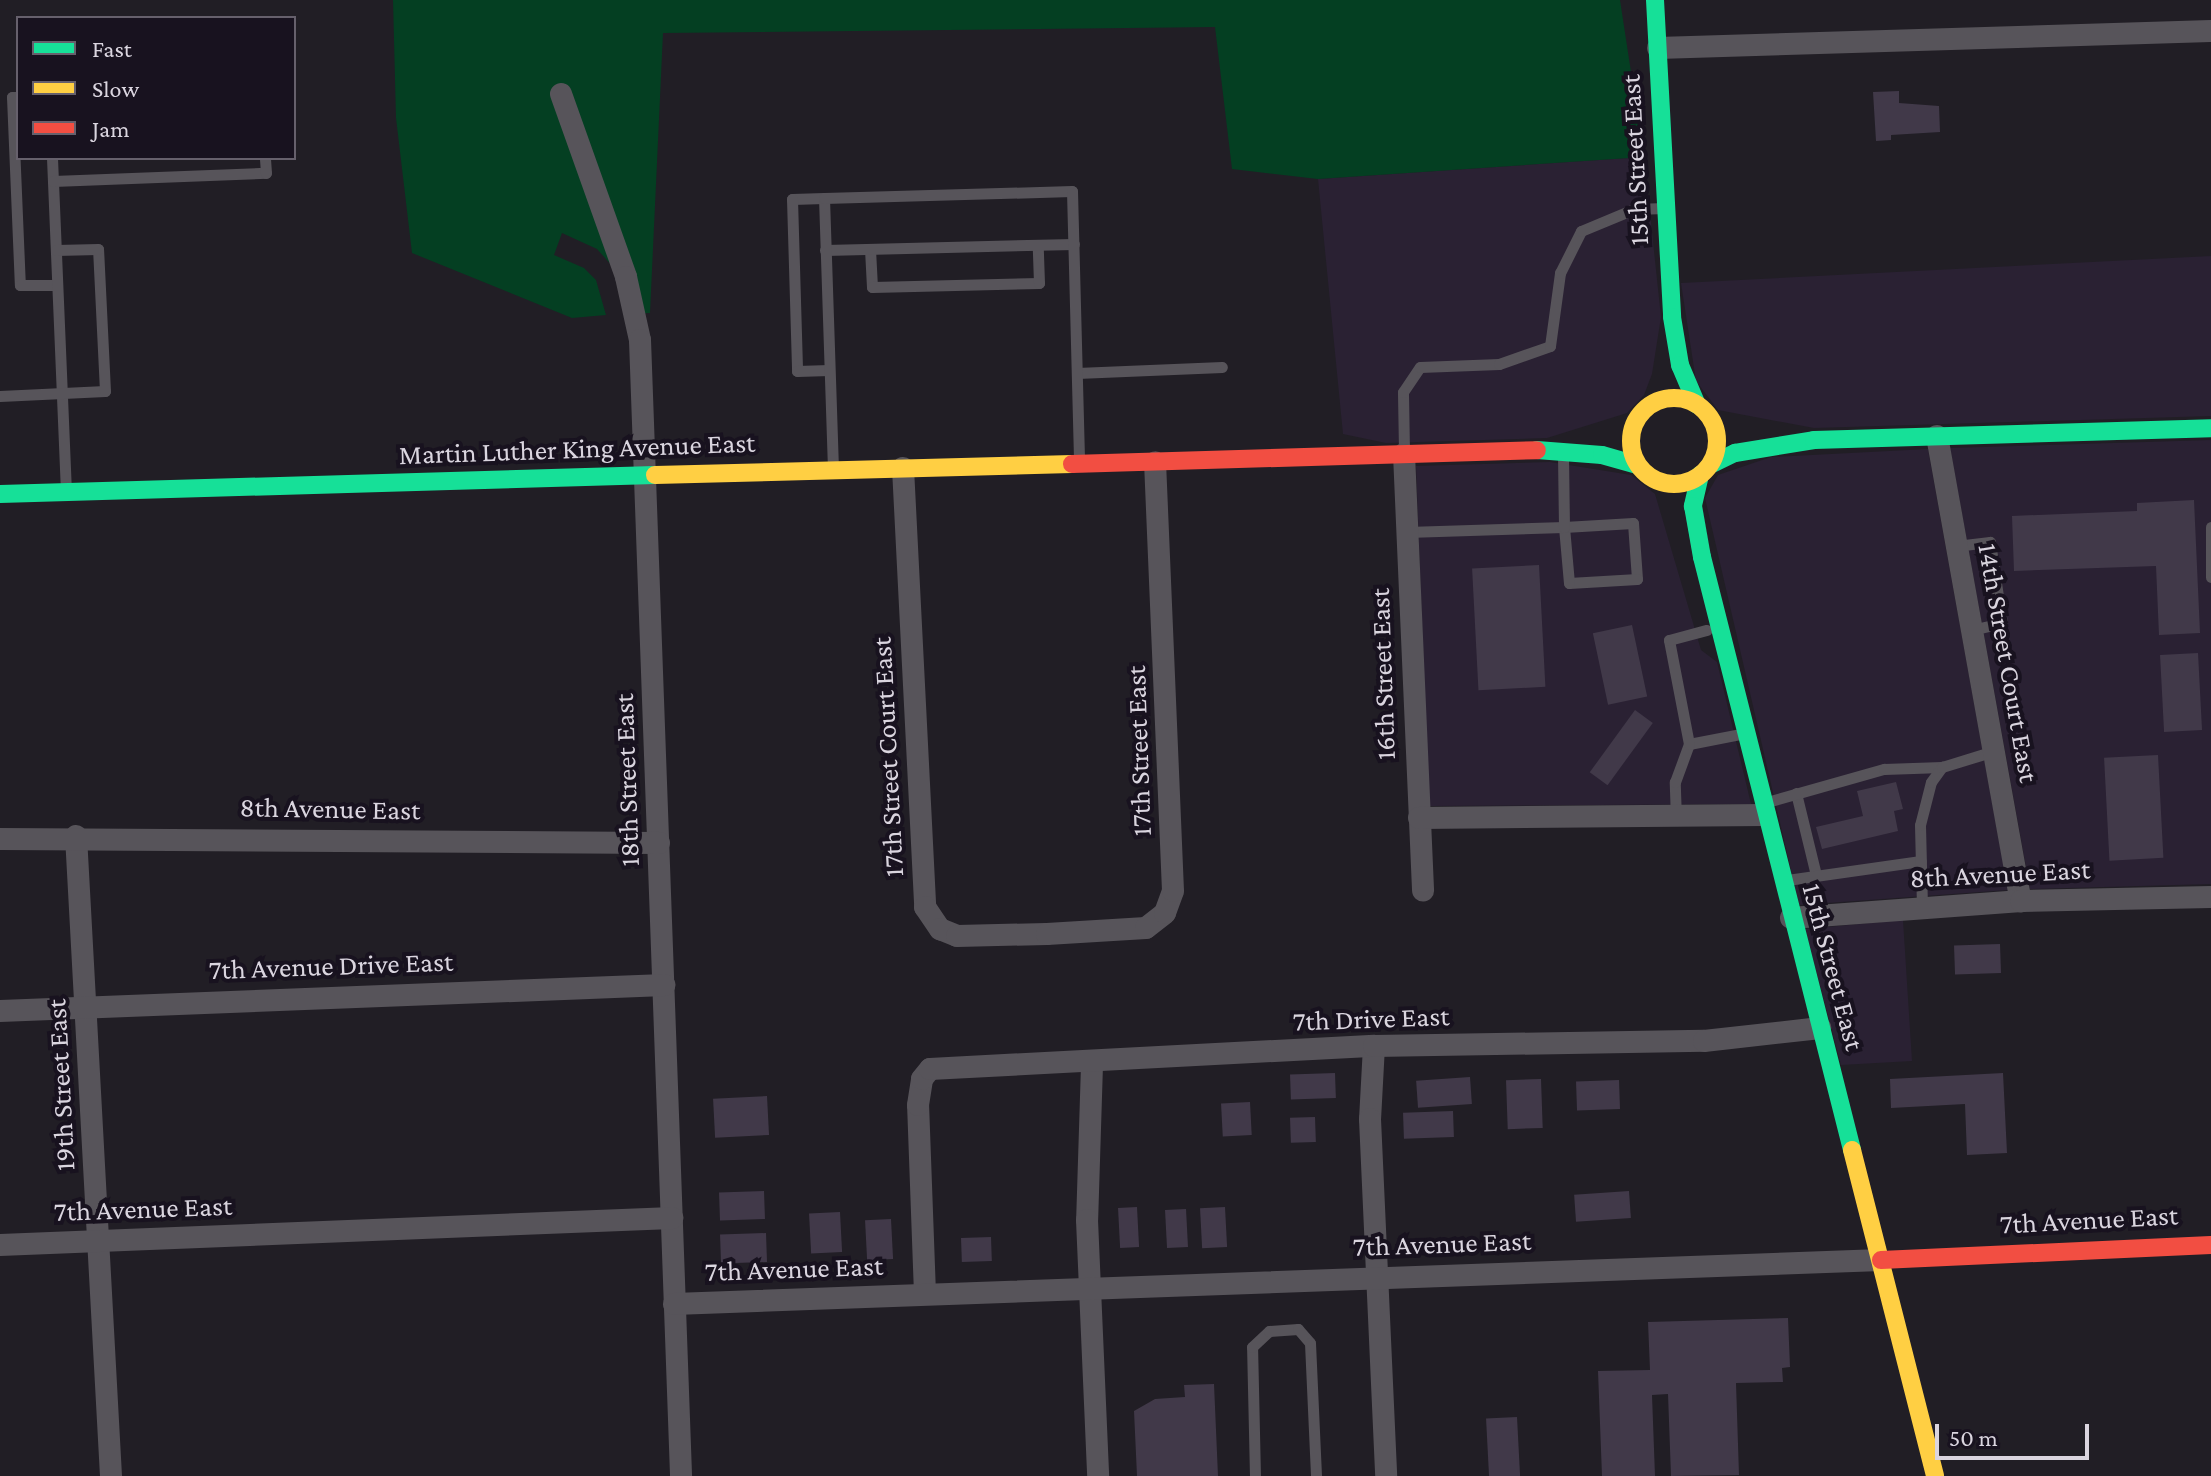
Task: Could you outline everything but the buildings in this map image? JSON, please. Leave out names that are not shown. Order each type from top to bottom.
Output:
[{"type":"street","name":"15th Street East","points":[[1655,0],[1672,317],[1680,365],[1697,405]]},
{"type":"street","points":[[1658,48],[2211,31]]},
{"type":"street","name":"18th Street East","points":[[561,94],[626,277],[640,340],[681,1476]]},
{"type":"street","name":"15th Street East","points":[[1651,404],[1662,377],[1672,317]]},
{"type":"street","points":[[1638,465],[1631,447],[1635,423],[1651,404],[1675,398],[1697,405],[1713,421],[1814,440]]},
{"type":"street","points":[[1713,421],[1717,444],[1693,506],[1726,654]]},
{"type":"street","points":[[1556,450],[1635,423]]},
{"type":"street","points":[[1556,450],[1617,457],[1638,465],[1662,483],[1682,484],[1735,453],[1814,440],[2211,428]]},
{"type":"street","name":"14th Street Court East","points":[[1937,436],[2021,901]]},
{"type":"street","name":"Martin Luther King Avenue East","points":[[0,494],[1556,450]]},
{"type":"street","name":"16th Street East","points":[[1404,454],[1423,891]]},
{"type":"street","name":"17th Street East","points":[[1047,934],[1146,928],[1170,906],[1161,506],[1155,462]]},
{"type":"street","name":"17th Street Court East","points":[[903,468],[925,907],[940,929],[957,936],[1047,934]]},
{"type":"street","name":"15th Street East","points":[[1662,483],[1673,510],[1712,646],[1726,654],[1935,1476]]},
{"type":"street","points":[[1419,818],[1676,819],[1763,809]]},
{"type":"street","name":"8th Avenue East","points":[[0,839],[76,836],[659,843]]},
{"type":"street","name":"19th Street East","points":[[76,836],[111,1476]]},
{"type":"street","name":"8th Avenue East","points":[[1791,918],[2021,901],[2211,897]]},
{"type":"street","name":"7th Avenue Drive East","points":[[0,1011],[87,1009],[167,1001],[664,985]]},
{"type":"street","name":"7th Drive East","points":[[925,1294],[918,1105],[925,1073],[944,1066],[1092,1065],[1374,1046],[1704,1041],[1820,1028]]},
{"type":"street","points":[[1374,1046],[1370,1119],[1386,1476]]},
{"type":"street","points":[[1092,1065],[1087,1220],[1098,1476]]},
{"type":"street","name":"7th Avenue East","points":[[0,1245],[672,1218]]},
{"type":"street","name":"7th Avenue East","points":[[674,1304],[2211,1245]]},
{"type":"lane","points":[[16,97],[12,97],[20,285],[57,285]]},
{"type":"lane","points":[[52,160],[66,492]]},
{"type":"lane","points":[[53,181],[266,173],[265,160]]},
{"type":"lane","points":[[829,370],[797,371],[792,199],[1072,191],[1079,463]]},
{"type":"lane","points":[[824,198],[833,470]]},
{"type":"lane","points":[[1404,454],[1403,392],[1420,367],[1499,364],[1550,346],[1560,273],[1581,231],[1634,209],[1665,208]]},
{"type":"lane","points":[[825,250],[1074,244]]},
{"type":"lane","points":[[870,249],[872,287],[918,286],[1039,283],[1038,245]]},
{"type":"lane","points":[[0,396],[105,391],[98,249],[56,250]]},
{"type":"lane","points":[[1077,373],[1222,367]]},
{"type":"lane","points":[[1407,532],[1564,527],[1633,523],[1637,579],[1569,583],[1564,527],[1556,450]]},
{"type":"lane","points":[[2211,527],[2211,577]]},
{"type":"lane","points":[[1956,546],[1990,542],[2002,623],[1972,630]]},
{"type":"lane","points":[[1676,819],[1675,782],[1689,744],[1669,640],[1707,630]]},
{"type":"lane","points":[[1689,744],[1745,733]]},
{"type":"lane","points":[[1763,809],[1796,793],[1884,769],[1942,767],[1994,751]]},
{"type":"lane","points":[[1922,907],[1920,825],[1931,782],[1942,767]]},
{"type":"lane","points":[[1796,793],[1816,875]]},
{"type":"lane","points":[[1781,880],[1921,861]]},
{"type":"lane","points":[[1255,1476],[1252,1347],[1269,1331],[1298,1329],[1310,1343],[1316,1476]]},
{"type":"shaded area","points":[[1644,157],[1661,317],[1652,374],[1644,395],[1627,413],[1547,438],[1386,443],[1343,434],[1318,179]]},
{"type":"shaded area","points":[[2211,256],[2211,416],[1814,428],[1718,410],[1696,381],[1681,283]]},
{"type":"shaded area","points":[[2211,440],[2211,884],[2030,889],[1950,448]]},
{"type":"shaded area","points":[[1928,449],[2008,890],[1799,905],[1705,498],[1718,475],[1771,457]]},
{"type":"shaded area","points":[[1550,462],[1631,475],[1655,494],[1701,650],[1717,662],[1751,804],[1429,806],[1416,466]]},
{"type":"shaded area","points":[[1903,920],[1912,1061],[1841,1065],[1805,929]]},
{"type":"green space","points":[[393,0],[1620,0],[1644,157],[1318,179],[1232,169],[1215,27],[663,33],[650,313],[627,314],[614,268],[597,249],[562,233],[554,255],[584,268],[596,280],[606,315],[572,318],[412,253],[396,118]]},
{"type":"traffic: fast","points":[[1655,0],[1672,317],[1680,365],[1697,405]]},
{"type":"traffic: fast","points":[[1710,465],[1735,453],[1814,440],[2211,428]]},
{"type":"traffic: fast","points":[[1537,450],[1602,455],[1638,465]]},
{"type":"traffic: fast","points":[[0,494],[655,475]]},
{"type":"traffic: fast","points":[[1700,475],[1693,506],[1702,557],[1852,1150]]},
{"type":"traffic: slow","points":[[1674,398],[1698,405],[1710,417],[1717,441],[1710,465],[1698,477],[1674,484],[1650,477],[1638,465],[1631,441],[1638,417],[1650,405],[1674,398]]},
{"type":"traffic: slow","points":[[655,475],[1072,464]]},
{"type":"traffic: slow","points":[[1852,1150],[1935,1476]]},
{"type":"traffic: jam","points":[[1072,464],[1537,450]]},
{"type":"traffic: jam","points":[[1881,1260],[2211,1245]]}]
